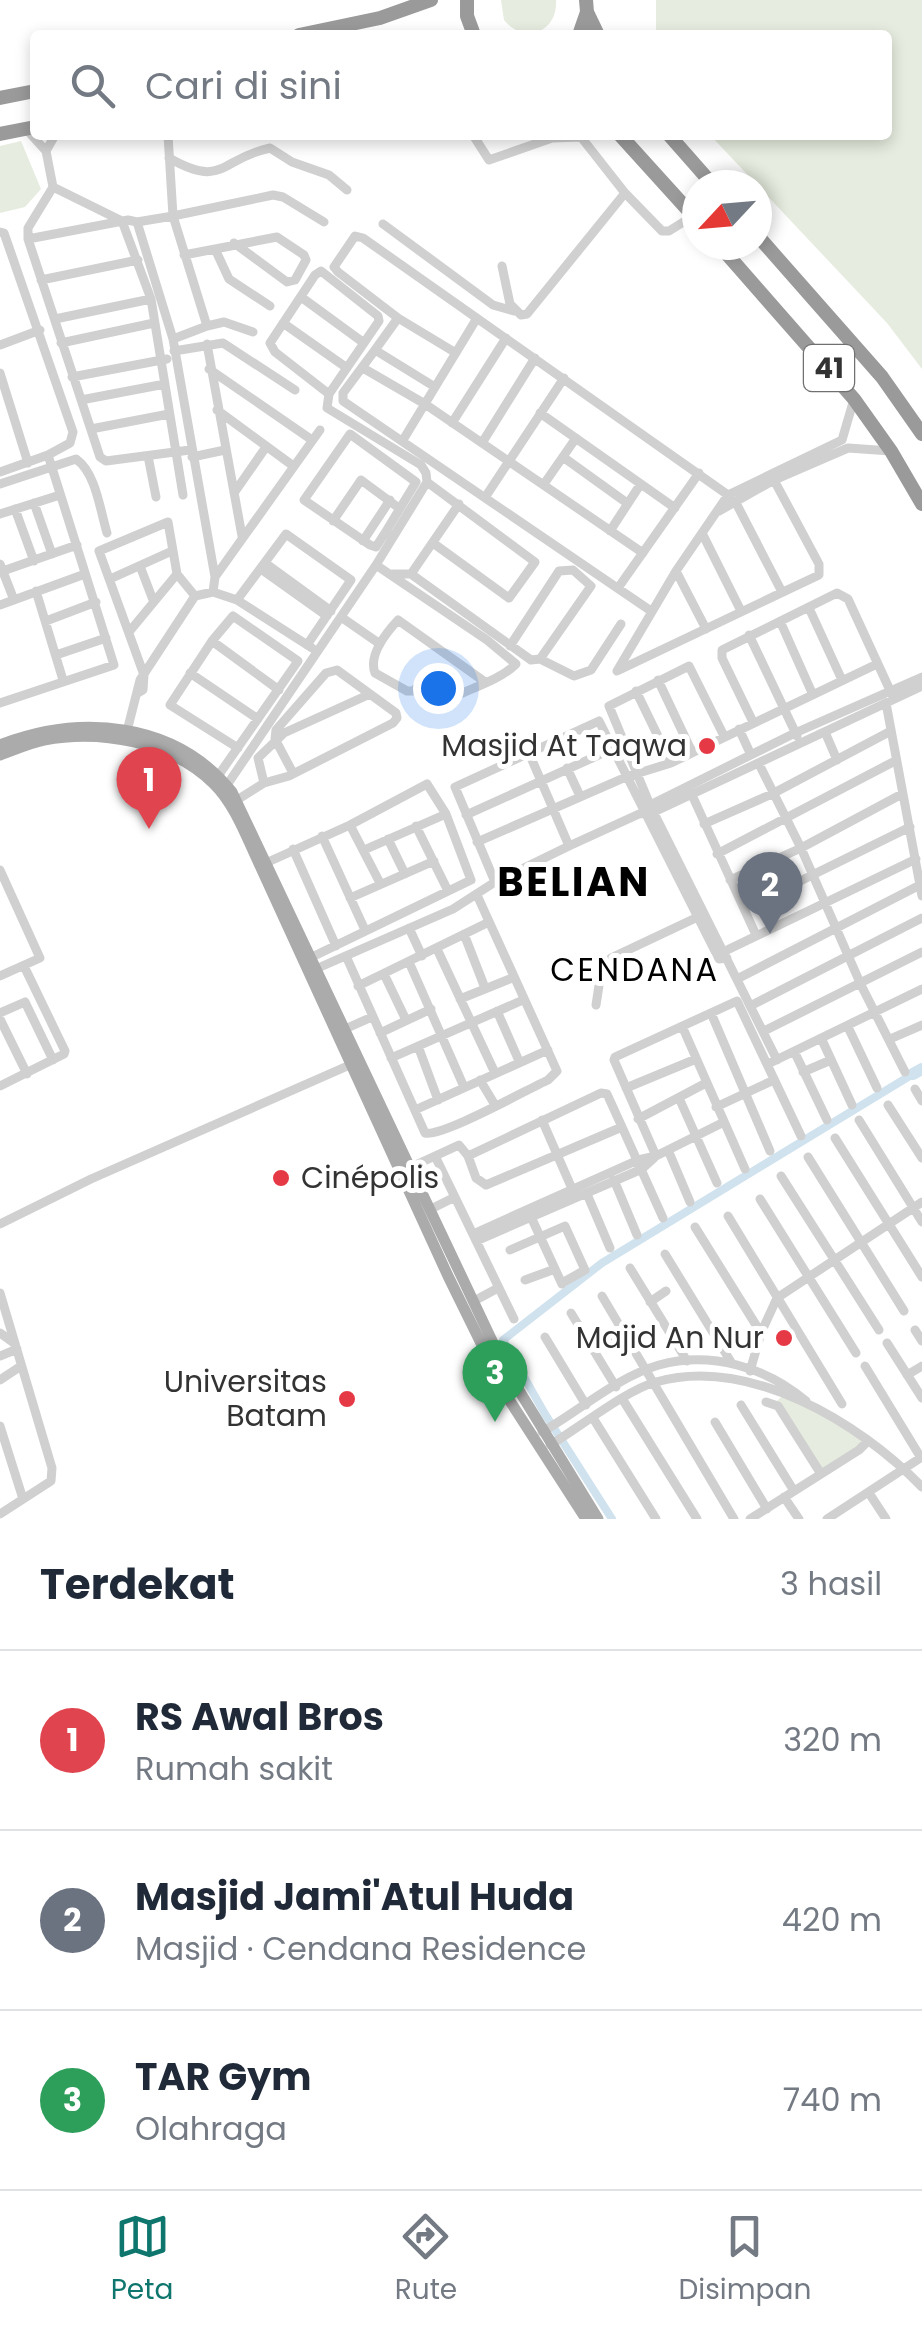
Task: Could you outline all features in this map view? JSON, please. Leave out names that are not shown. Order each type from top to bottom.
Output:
[{"type":"highway","points":[[323,30],[380,18],[431,0]]},
{"type":"highway","points":[[467,0],[472,30]]},
{"type":"highway","points":[[586,6],[596,30]]},
{"type":"highway","points":[[0,98],[30,92]]},
{"type":"highway","points":[[0,134],[30,128]]},
{"type":"highway","points":[[625,140],[682,204]]},
{"type":"highway","points":[[673,140],[700,170]]},
{"type":"highway","name":"41","points":[[772,252],[882,377],[922,434]]},
{"type":"highway","name":"41","points":[[732,260],[854,399],[922,504]]},
{"type":"main road","points":[[0,755],[43,730],[96,726],[164,742],[192,756],[222,780],[268,862],[352,1064],[484,1336],[508,1398],[586,1519]]},
{"type":"main road","points":[[0,745],[72,737],[122,739],[160,750],[214,783],[315,963],[474,1301],[484,1336],[558,1441],[598,1519]]},
{"type":"street","points":[[38,140],[46,151],[53,187],[28,228],[28,239],[102,460],[225,450]]},
{"type":"street","points":[[46,151],[52,140]]},
{"type":"street","points":[[168,140],[173,216],[207,326]]},
{"type":"street","points":[[476,140],[489,160],[546,140]]},
{"type":"street","points":[[583,140],[625,193],[662,231],[682,224]]},
{"type":"street","points":[[169,158],[191,170],[211,173],[270,148],[292,162],[329,175],[347,190]]},
{"type":"street","points":[[170,180],[191,170]]},
{"type":"street","points":[[53,187],[122,221],[152,300],[183,496]]},
{"type":"street","points":[[383,224],[492,304],[524,315],[625,193]]},
{"type":"street","points":[[28,239],[273,195],[324,222]]},
{"type":"street","points":[[137,222],[173,339],[215,577],[213,592]]},
{"type":"street","points":[[0,232],[4,233],[40,330],[72,432],[70,443],[0,472]]},
{"type":"street","points":[[456,353],[398,318],[334,268],[355,236],[732,498],[782,592]]},
{"type":"street","points":[[184,255],[234,243],[277,237],[306,260],[295,280],[287,282],[234,243]]},
{"type":"street","points":[[214,248],[229,279],[270,306]]},
{"type":"street","points":[[42,280],[138,260]]},
{"type":"street","points":[[502,266],[514,311]]},
{"type":"street","points":[[222,780],[318,652],[376,565],[389,534],[400,508],[415,488],[414,479],[350,434],[304,500],[376,547],[389,534],[426,482],[421,465],[331,413],[326,404],[378,325],[378,316],[324,273],[316,274],[271,340],[272,349],[330,394]]},
{"type":"street","points":[[301,297],[364,343]]},
{"type":"street","points":[[55,320],[152,300]]},
{"type":"street","points":[[398,318],[344,393],[343,400],[651,611]]},
{"type":"street","points":[[402,440],[477,318]]},
{"type":"street","points":[[173,339],[224,322],[252,332]]},
{"type":"street","points":[[61,342],[154,323]]},
{"type":"street","points":[[283,323],[347,368]]},
{"type":"street","points":[[0,345],[40,330]]},
{"type":"street","points":[[452,423],[506,338]]},
{"type":"street","points":[[72,377],[162,360],[217,342],[295,390]]},
{"type":"street","points":[[206,344],[242,536]]},
{"type":"street","points":[[375,350],[435,387]]},
{"type":"street","points":[[482,443],[535,358]]},
{"type":"street","points":[[363,368],[425,404],[643,553]]},
{"type":"street","points":[[209,370],[312,440]]},
{"type":"street","points":[[0,374],[28,463]]},
{"type":"street","points":[[486,496],[564,378]]},
{"type":"street","points":[[81,400],[165,384]]},
{"type":"street","points":[[774,480],[821,570],[816,577],[617,671],[676,571],[718,512],[732,498],[842,440],[854,399]]},
{"type":"street","points":[[216,410],[292,465]]},
{"type":"street","points":[[540,413],[674,508]]},
{"type":"street","points":[[91,429],[169,414]]},
{"type":"street","points":[[215,577],[320,430]]},
{"type":"street","points":[[544,484],[576,438]]},
{"type":"street","points":[[234,492],[266,447]]},
{"type":"street","points":[[732,498],[848,448],[891,452]]},
{"type":"street","points":[[0,703],[112,666],[114,661],[48,455]]},
{"type":"street","points":[[148,456],[156,497]]},
{"type":"street","points":[[562,457],[627,503]]},
{"type":"street","points":[[0,484],[76,458],[89,474],[107,533]]},
{"type":"street","points":[[618,588],[698,474]]},
{"type":"street","points":[[334,521],[360,480],[400,508]]},
{"type":"street","points":[[426,482],[536,562],[510,598],[433,543]]},
{"type":"street","points":[[610,530],[640,484]]},
{"type":"street","points":[[0,514],[60,495]]},
{"type":"street","points":[[363,541],[390,500]]},
{"type":"street","points":[[34,503],[52,554]]},
{"type":"street","points":[[411,574],[458,504]]},
{"type":"street","points":[[15,509],[34,561]]},
{"type":"street","points":[[144,676],[99,552],[167,521],[177,574],[194,596]]},
{"type":"street","points":[[236,600],[286,534],[350,582],[307,645]]},
{"type":"street","points":[[702,534],[741,612]]},
{"type":"street","points":[[14,600],[1,569],[77,545]]},
{"type":"street","points":[[110,579],[172,552]]},
{"type":"street","points":[[376,565],[516,664],[511,670],[486,682],[451,697],[426,680],[407,692],[372,668],[380,644],[397,620],[486,682]]},
{"type":"street","points":[[140,566],[152,600]]},
{"type":"street","points":[[263,566],[329,614]]},
{"type":"street","points":[[510,646],[559,571],[573,570],[591,586],[540,659]]},
{"type":"street","points":[[676,571],[706,629]]},
{"type":"street","points":[[0,605],[85,574]]},
{"type":"street","points":[[129,632],[177,574]]},
{"type":"street","points":[[390,574],[411,574],[531,660],[540,659],[574,676],[586,674],[621,624]]},
{"type":"street","points":[[36,591],[63,680]]},
{"type":"street","points":[[128,731],[138,686],[194,596],[213,592],[236,600],[318,652]]},
{"type":"street","points":[[737,979],[921,890],[889,732],[890,699],[844,595],[837,594],[724,648],[720,655],[752,722]]},
{"type":"street","points":[[46,621],[96,602]]},
{"type":"street","points":[[809,608],[842,680]]},
{"type":"street","points":[[222,780],[238,748],[298,661],[234,616],[170,702],[171,707],[238,748]]},
{"type":"street","points":[[341,617],[380,644]]},
{"type":"street","points":[[780,621],[813,695]]},
{"type":"street","points":[[749,635],[798,737]]},
{"type":"street","points":[[56,654],[106,638]]},
{"type":"street","points":[[212,641],[279,690]]},
{"type":"street","points":[[477,842],[580,796],[671,762],[877,664]]},
{"type":"street","points":[[724,736],[690,667],[609,706],[646,811],[764,1032],[774,1080],[801,1136]]},
{"type":"street","points":[[236,800],[264,783],[294,774],[396,720],[394,711],[337,670],[326,673],[280,724],[275,739],[294,774]]},
{"type":"street","points":[[190,673],[258,720]]},
{"type":"street","points":[[646,811],[692,795],[758,764],[798,737],[825,732],[922,678]]},
{"type":"street","points":[[658,680],[692,752]]},
{"type":"street","points":[[315,963],[346,956],[409,928],[751,755],[922,686]]},
{"type":"street","points":[[636,691],[671,762]]},
{"type":"street","points":[[264,783],[258,758],[275,739],[370,694]]},
{"type":"street","points":[[496,882],[454,790],[456,786],[599,722],[631,776]]},
{"type":"street","points":[[739,729],[751,755]]},
{"type":"street","points":[[825,732],[837,760]]},
{"type":"street","points":[[704,824],[772,794],[889,732]]},
{"type":"street","points":[[466,815],[612,748]]},
{"type":"street","points":[[528,753],[568,846]]},
{"type":"street","points":[[717,854],[895,761]]},
{"type":"street","points":[[758,764],[814,875],[860,985],[906,1072]]},
{"type":"street","points":[[567,768],[580,796]]},
{"type":"street","points":[[268,862],[427,784],[446,814],[472,878],[364,930],[315,963]]},
{"type":"street","points":[[730,880],[801,848],[902,794]]},
{"type":"street","points":[[692,795],[756,934]]},
{"type":"street","points":[[364,850],[446,814]]},
{"type":"street","points":[[350,825],[380,883]]},
{"type":"street","points":[[416,826],[448,892]]},
{"type":"street","points":[[744,908],[910,827]]},
{"type":"street","points":[[322,836],[364,930]]},
{"type":"street","points":[[388,839],[405,874]]},
{"type":"street","points":[[293,849],[336,946]]},
{"type":"street","points":[[725,955],[756,934],[916,859]]},
{"type":"street","points":[[350,898],[434,860]]},
{"type":"street","points":[[0,870],[40,958],[0,976]]},
{"type":"street","points":[[346,956],[425,1133],[432,1135],[556,1075],[477,894]]},
{"type":"street","points":[[596,1005],[600,979],[611,958],[701,916]]},
{"type":"street","points":[[750,1006],[922,918]]},
{"type":"street","points":[[358,986],[489,922]]},
{"type":"street","points":[[409,928],[422,956]]},
{"type":"street","points":[[464,934],[485,988]]},
{"type":"street","points":[[437,949],[496,1074]]},
{"type":"street","points":[[764,1032],[922,952]]},
{"type":"street","points":[[409,962],[464,1087]]},
{"type":"street","points":[[0,1086],[65,1051],[24,966]]},
{"type":"street","points":[[384,974],[406,1020]]},
{"type":"street","points":[[460,999],[512,978]]},
{"type":"street","points":[[772,1062],[922,988]]},
{"type":"street","points":[[391,1058],[523,1000]]},
{"type":"street","points":[[656,1156],[614,1060],[617,1055],[737,1001],[772,1062]]},
{"type":"street","points":[[28,1074],[0,1016],[25,1002],[53,1060]]},
{"type":"street","points":[[380,1033],[430,1009]]},
{"type":"street","points":[[497,1011],[519,1061]]},
{"type":"street","points":[[711,1014],[770,1151]]},
{"type":"street","points":[[346,1029],[372,1016]]},
{"type":"street","points":[[890,1040],[922,1025]]},
{"type":"street","points":[[682,1026],[745,1169]]},
{"type":"street","points":[[848,1027],[876,1088]]},
{"type":"street","points":[[822,1040],[852,1106]]},
{"type":"street","points":[[418,1046],[438,1100]]},
{"type":"street","points":[[415,1110],[548,1050]]},
{"type":"street","points":[[795,1052],[826,1120]]},
{"type":"street","points":[[626,1088],[696,1059]]},
{"type":"street","points":[[803,1072],[831,1060]]},
{"type":"street","points":[[0,1224],[21,1211],[352,1064]]},
{"type":"street","points":[[480,1080],[495,1105]]},
{"type":"street","points":[[716,1107],[774,1080]]},
{"type":"street","points":[[638,1119],[706,1083]]},
{"type":"street","points":[[915,1090],[922,1101]]},
{"type":"street","points":[[468,1156],[604,1092],[664,1218]]},
{"type":"street","points":[[679,1098],[717,1183]]},
{"type":"street","points":[[888,1105],[922,1158]]},
{"type":"street","points":[[542,1120],[610,1248]]},
{"type":"street","points":[[858,1120],[917,1205],[922,1222]]},
{"type":"street","points":[[475,1237],[578,1193],[724,1122]]},
{"type":"street","points":[[410,1168],[459,1145],[476,1178],[486,1185],[622,1127]]},
{"type":"street","points":[[835,1138],[922,1276]]},
{"type":"street","points":[[668,1150],[690,1202]]},
{"type":"street","points":[[435,1156],[514,1318]]},
{"type":"street","points":[[808,1157],[904,1311]]},
{"type":"street","points":[[578,1193],[614,1180],[640,1164]]},
{"type":"street","points":[[781,1176],[879,1330]]},
{"type":"street","points":[[614,1180],[637,1235]]},
{"type":"street","points":[[429,1210],[455,1198]]},
{"type":"street","points":[[760,1198],[856,1353]]},
{"type":"street","points":[[746,1380],[777,1298],[917,1205]]},
{"type":"street","points":[[510,1250],[540,1236],[563,1225],[568,1228],[585,1270],[562,1285],[540,1236],[529,1214]]},
{"type":"street","points":[[728,1216],[842,1404]]},
{"type":"street","points":[[694,1227],[761,1333]]},
{"type":"street","points":[[665,1254],[731,1362]]},
{"type":"street","points":[[630,1268],[687,1361]]},
{"type":"street","points":[[525,1280],[555,1269]]},
{"type":"street","points":[[474,1301],[498,1288]]},
{"type":"street","points":[[650,1302],[666,1291]]},
{"type":"street","points":[[0,1293],[52,1468],[52,1481],[0,1514]]},
{"type":"street","points":[[602,1296],[734,1519]]},
{"type":"street","points":[[571,1313],[616,1387]]},
{"type":"street","points":[[592,1348],[620,1330]]},
{"type":"street","points":[[915,1330],[922,1341]]},
{"type":"street","points":[[0,1333],[15,1346]]},
{"type":"street","points":[[545,1337],[586,1405]]},
{"type":"street","points":[[887,1343],[922,1398]]},
{"type":"street","points":[[0,1356],[15,1346]]},
{"type":"street","points":[[549,1428],[646,1371],[687,1361],[731,1362],[781,1382],[904,1469],[922,1488]]},
{"type":"street","points":[[0,1380],[21,1366]]},
{"type":"street","points":[[826,1519],[839,1516],[922,1458],[865,1366]]},
{"type":"street","points":[[908,1375],[922,1366]]},
{"type":"street","points":[[558,1441],[652,1383],[693,1375],[746,1380],[808,1403]]},
{"type":"street","points":[[622,1400],[697,1519]]},
{"type":"street","points":[[769,1402],[821,1474]]},
{"type":"street","points":[[740,1405],[794,1491]]},
{"type":"street","points":[[593,1418],[656,1519]]},
{"type":"street","points":[[714,1422],[767,1508]]},
{"type":"street","points":[[0,1426],[23,1499]]},
{"type":"street","points":[[750,1519],[867,1442]]},
{"type":"street","points":[[869,1492],[886,1519]]},
{"type":"street","points":[[784,1497],[799,1519]]},
{"type":"shaded area","points":[[501,0],[556,0],[552,20],[541,30],[516,30],[504,20]]},
{"type":"shaded area","points":[[656,0],[922,0],[922,369],[887,323],[772,201],[772,170],[743,170],[715,140],[892,140],[892,30],[656,30]]},
{"type":"shaded area","points":[[21,141],[41,189],[25,207],[0,213],[0,146]]},
{"type":"shaded area","points":[[783,1395],[808,1403],[865,1442],[821,1472],[777,1401]]},
{"type":"waterway","points":[[913,1074],[922,1069]]},
{"type":"waterway","points":[[612,1519],[503,1340],[602,1263],[913,1074]]},
{"type":"place","name":"Masjid At Taqwa","points":[[707,746]]},
{"type":"place","name":"RS Awal Bros","points":[[149,829]]},
{"type":"place","name":"Masjid Jami'Atul Huda","points":[[770,934]]},
{"type":"place","name":"Cinépolis","points":[[281,1178]]},
{"type":"place","name":"Majid An Nur","points":[[784,1338]]},
{"type":"place","name":"Universitas Batam","points":[[347,1399]]},
{"type":"place","name":"TAR Gym","points":[[495,1422]]},
{"type":"district","name":"BELIAN","points":[[574,882]]},
{"type":"district","name":"CENDANA","points":[[635,970]]}]
